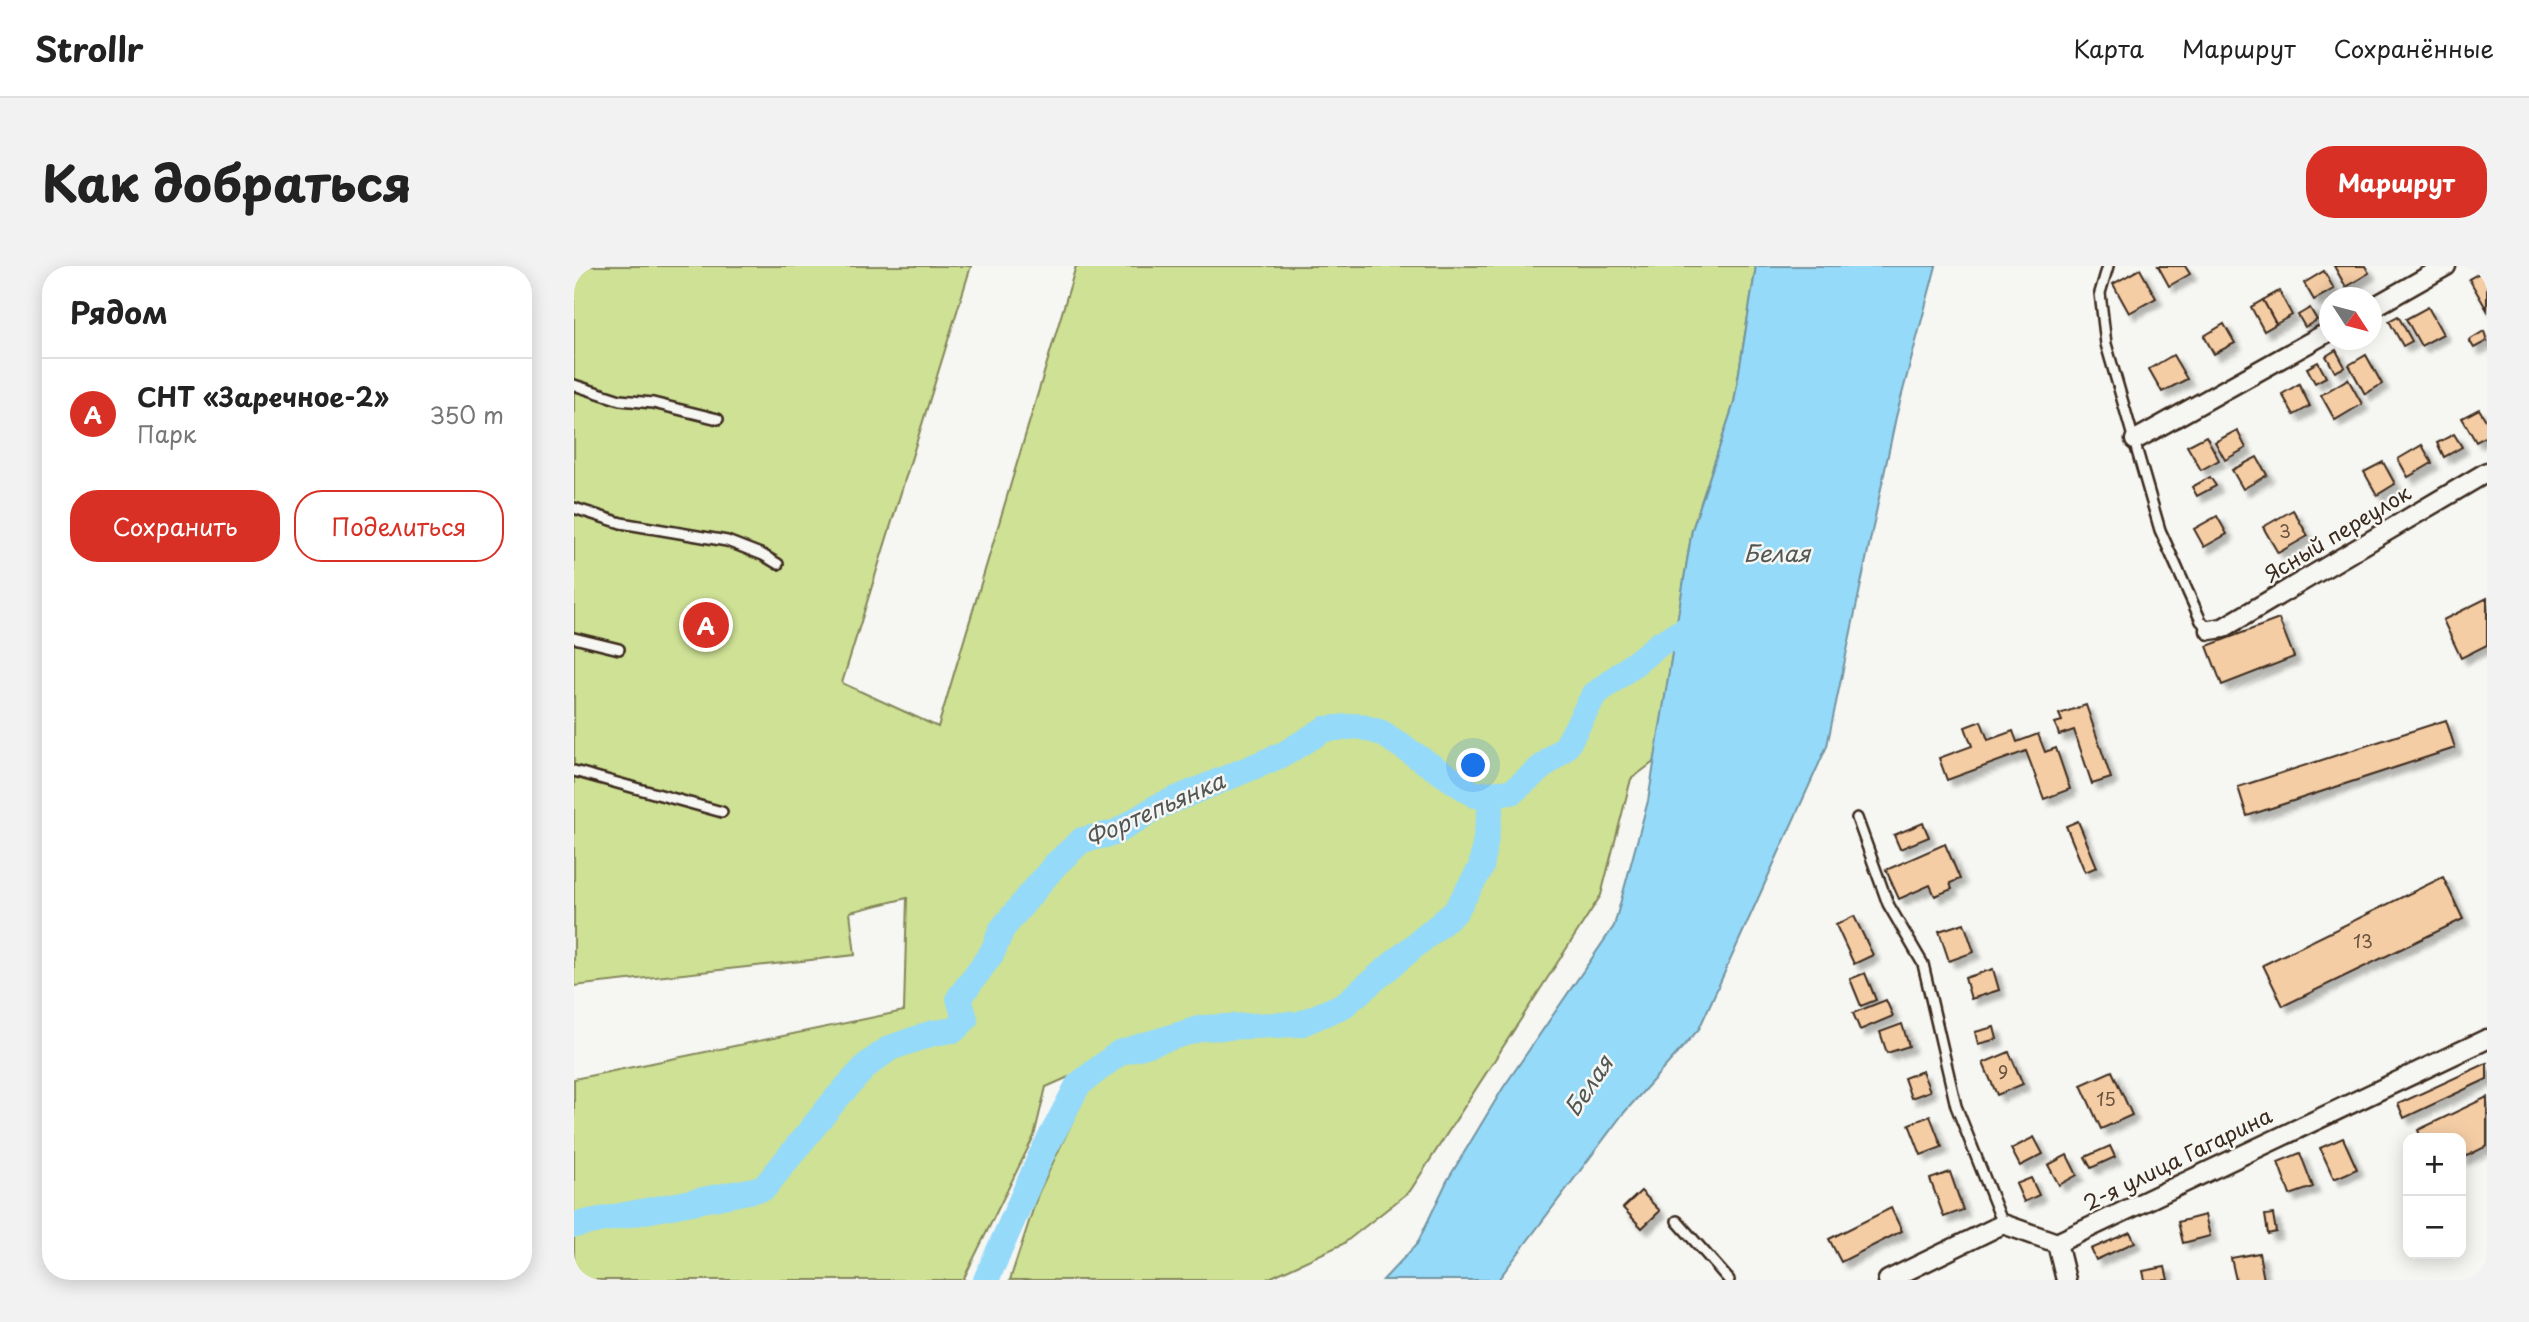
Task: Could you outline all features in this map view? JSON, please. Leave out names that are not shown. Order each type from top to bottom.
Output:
[{"type":"street","points":[[2382,302],[2446,266]]},
{"type":"street","points":[[2135,440],[2319,337]]},
{"type":"street","name":"Ясный переулок","points":[[2210,630],[2223,628],[2487,472]]},
{"type":"street","name":"2-я улица Гагарина","points":[[2057,1243],[2487,1038]]},
{"type":"street","points":[[1888,1280],[2003,1224],[2057,1243],[2066,1280]]},
{"type":"lane","points":[[2108,266],[2100,293],[2106,344],[2160,530],[2201,621],[2210,630]]},
{"type":"lane","points":[[574,385],[620,400],[653,403],[718,419]]},
{"type":"lane","points":[[574,508],[621,523],[727,541],[778,564]]},
{"type":"lane","points":[[574,638],[619,649]]},
{"type":"lane","points":[[574,771],[722,812]]},
{"type":"lane","points":[[1857,818],[1888,904],[1923,964],[1956,1106],[2003,1224]]},
{"type":"lane","points":[[1677,1221],[1729,1280]]},
{"type":"green space","points":[[574,266],[971,266],[842,683],[938,727],[1076,266],[1756,266],[1734,403],[1692,530],[1655,761],[1631,779],[1601,895],[1410,1191],[1343,1244],[1265,1280],[1010,1280],[1038,1194],[1100,1063],[1046,1087],[1034,1136],[963,1280],[574,1280],[574,1079],[904,1011],[907,898],[850,912],[855,955],[574,986]]},
{"type":"water","name":"Белая","points":[[1756,266],[1936,266],[1896,417],[1827,746],[1699,1029],[1622,1115],[1498,1280],[1383,1280],[1417,1244],[1447,1181],[1503,1088],[1614,926],[1648,801],[1692,530],[1734,403]]},
{"type":"building","points":[[2158,266],[2185,266],[2190,274],[2169,286]]},
{"type":"building","points":[[2334,266],[2365,266],[2369,273],[2346,287]]},
{"type":"building","points":[[2140,269],[2156,298],[2129,313],[2113,284]]},
{"type":"building","points":[[2487,269],[2487,310],[2469,279]]},
{"type":"building","points":[[2324,271],[2333,287],[2319,287],[2319,297],[2314,300],[2304,283]]},
{"type":"building","points":[[2279,291],[2292,315],[2276,324],[2263,300]]},
{"type":"building","points":[[2263,300],[2276,324],[2264,331],[2251,307]]},
{"type":"building","points":[[2428,307],[2443,334],[2421,346],[2406,319]]},
{"type":"building","points":[[2310,308],[2317,320],[2305,327],[2298,315]]},
{"type":"building","points":[[2398,316],[2412,341],[2403,346],[2389,321]]},
{"type":"building","points":[[2224,324],[2235,343],[2214,354],[2204,336]]},
{"type":"building","points":[[2484,331],[2487,341],[2474,348],[2469,340]]},
{"type":"building","points":[[2336,350],[2345,367],[2335,372],[2326,356]]},
{"type":"building","points":[[2173,355],[2187,379],[2162,392],[2149,369]]},
{"type":"building","points":[[2366,355],[2382,384],[2365,394],[2349,365]]},
{"type":"building","points":[[2318,362],[2326,377],[2315,383],[2307,368]]},
{"type":"building","points":[[2348,379],[2362,404],[2335,420],[2321,395]]},
{"type":"building","points":[[2299,384],[2310,406],[2294,415],[2282,394]]},
{"type":"building","points":[[2479,409],[2487,422],[2487,436],[2476,442],[2462,418]]},
{"type":"building","points":[[2237,430],[2246,448],[2225,460],[2215,442]]},
{"type":"building","points":[[2454,434],[2462,447],[2444,457],[2437,443]]},
{"type":"building","points":[[2206,436],[2219,460],[2201,470],[2187,446]]},
{"type":"building","points":[[2422,445],[2432,463],[2408,477],[2398,459]]},
{"type":"building","points":[[2257,457],[2267,475],[2243,489],[2232,470]]},
{"type":"building","points":[[2383,462],[2395,484],[2377,495],[2364,472]]},
{"type":"building","points":[[2210,477],[2216,486],[2197,496],[2192,487]]},
{"type":"building","points":[[2293,510],[2308,536],[2278,553],[2263,527]]},
{"type":"building","points":[[2217,516],[2227,534],[2204,547],[2194,529]]},
{"type":"building","points":[[2487,598],[2487,645],[2461,658],[2443,620]]},
{"type":"building","points":[[2279,619],[2294,657],[2222,685],[2207,646]]},
{"type":"building","points":[[2086,705],[2111,778],[2092,784],[2074,730],[2059,735],[2055,723],[2062,721],[2059,714]]},
{"type":"building","points":[[2446,720],[2455,748],[2247,816],[2238,787]]},
{"type":"building","points":[[1981,721],[1988,740],[2013,731],[2017,742],[2038,734],[2045,752],[2056,748],[2070,789],[2044,799],[2026,751],[1947,780],[1939,758],[1972,746],[1965,727]]},
{"type":"building","points":[[2078,821],[2097,867],[2085,872],[2066,826]]},
{"type":"building","points":[[1923,823],[1929,837],[1900,849],[1894,835]]},
{"type":"building","points":[[1945,844],[1960,879],[1950,883],[1952,889],[1935,896],[1930,885],[1899,899],[1886,870]]},
{"type":"building","points":[[2443,877],[2463,919],[2283,1006],[2263,965]]},
{"type":"building","points":[[1854,916],[1873,955],[1854,964],[1836,925]]},
{"type":"building","points":[[1964,923],[1974,952],[1949,961],[1939,931]]},
{"type":"building","points":[[1993,969],[1999,990],[1971,999],[1965,978]]},
{"type":"building","points":[[1865,973],[1876,1000],[1861,1006],[1850,979]]},
{"type":"building","points":[[1886,1000],[1893,1016],[1860,1030],[1853,1013]]},
{"type":"building","points":[[1902,1024],[1909,1046],[1887,1053],[1880,1032]]},
{"type":"building","points":[[1994,1027],[1997,1039],[1978,1044],[1975,1032]]},
{"type":"building","points":[[2009,1052],[2023,1084],[1997,1095],[1983,1063]]},
{"type":"building","points":[[2487,1063],[2487,1079],[2404,1118],[2398,1104]]},
{"type":"building","points":[[1922,1071],[1930,1091],[1911,1098],[1904,1078]]},
{"type":"building","points":[[2112,1071],[2132,1115],[2101,1129],[2081,1085]]},
{"type":"building","points":[[2487,1097],[2487,1146],[2466,1156],[2466,1133],[2419,1133],[2418,1130]]},
{"type":"building","points":[[1930,1116],[1942,1147],[1921,1155],[1909,1124]]},
{"type":"building","points":[[2034,1137],[2043,1154],[2020,1166],[2011,1149]]},
{"type":"building","points":[[2343,1138],[2357,1169],[2334,1179],[2320,1148]]},
{"type":"building","points":[[2110,1146],[2115,1157],[2091,1168],[2085,1157]]},
{"type":"building","points":[[2300,1153],[2313,1187],[2290,1195],[2278,1162]]},
{"type":"building","points":[[2067,1155],[2077,1175],[2059,1185],[2048,1165]]},
{"type":"building","points":[[1950,1172],[1963,1210],[1944,1217],[1930,1179]]},
{"type":"building","points":[[2031,1178],[2039,1195],[2024,1202],[2016,1184]]},
{"type":"building","points":[[1641,1191],[1660,1211],[1642,1228],[1623,1208]]},
{"type":"building","points":[[1891,1208],[1902,1231],[1841,1262],[1829,1239]]},
{"type":"building","points":[[2273,1214],[2276,1232],[2268,1234],[2265,1215]]},
{"type":"building","points":[[2205,1215],[2210,1236],[2183,1243],[2178,1222]]},
{"type":"building","points":[[2130,1232],[2135,1242],[2096,1260],[2091,1249]]},
{"type":"building","points":[[2259,1253],[2264,1280],[2236,1280],[2231,1258]]},
{"type":"building","points":[[2165,1267],[2168,1280],[2145,1280],[2143,1271]]},
{"type":"waterway","name":"Фортепьянка","points":[[574,1225],[764,1188],[867,1065],[890,1048],[933,1033],[954,1030],[965,1019],[959,998],[992,953],[1002,929],[1055,865],[1082,840],[1115,833],[1157,807],[1284,754],[1325,729],[1359,726],[1382,733],[1475,795],[1512,792],[1566,747],[1594,695],[1661,643],[1706,618]]},
{"type":"waterway","points":[[986,1280],[1041,1156],[1078,1085],[1119,1053],[1202,1028],[1300,1024],[1344,1005],[1455,912],[1481,868],[1493,794]]},
{"type":"place","name":"СНТ «Заречное-2»","points":[[706,625]]}]
